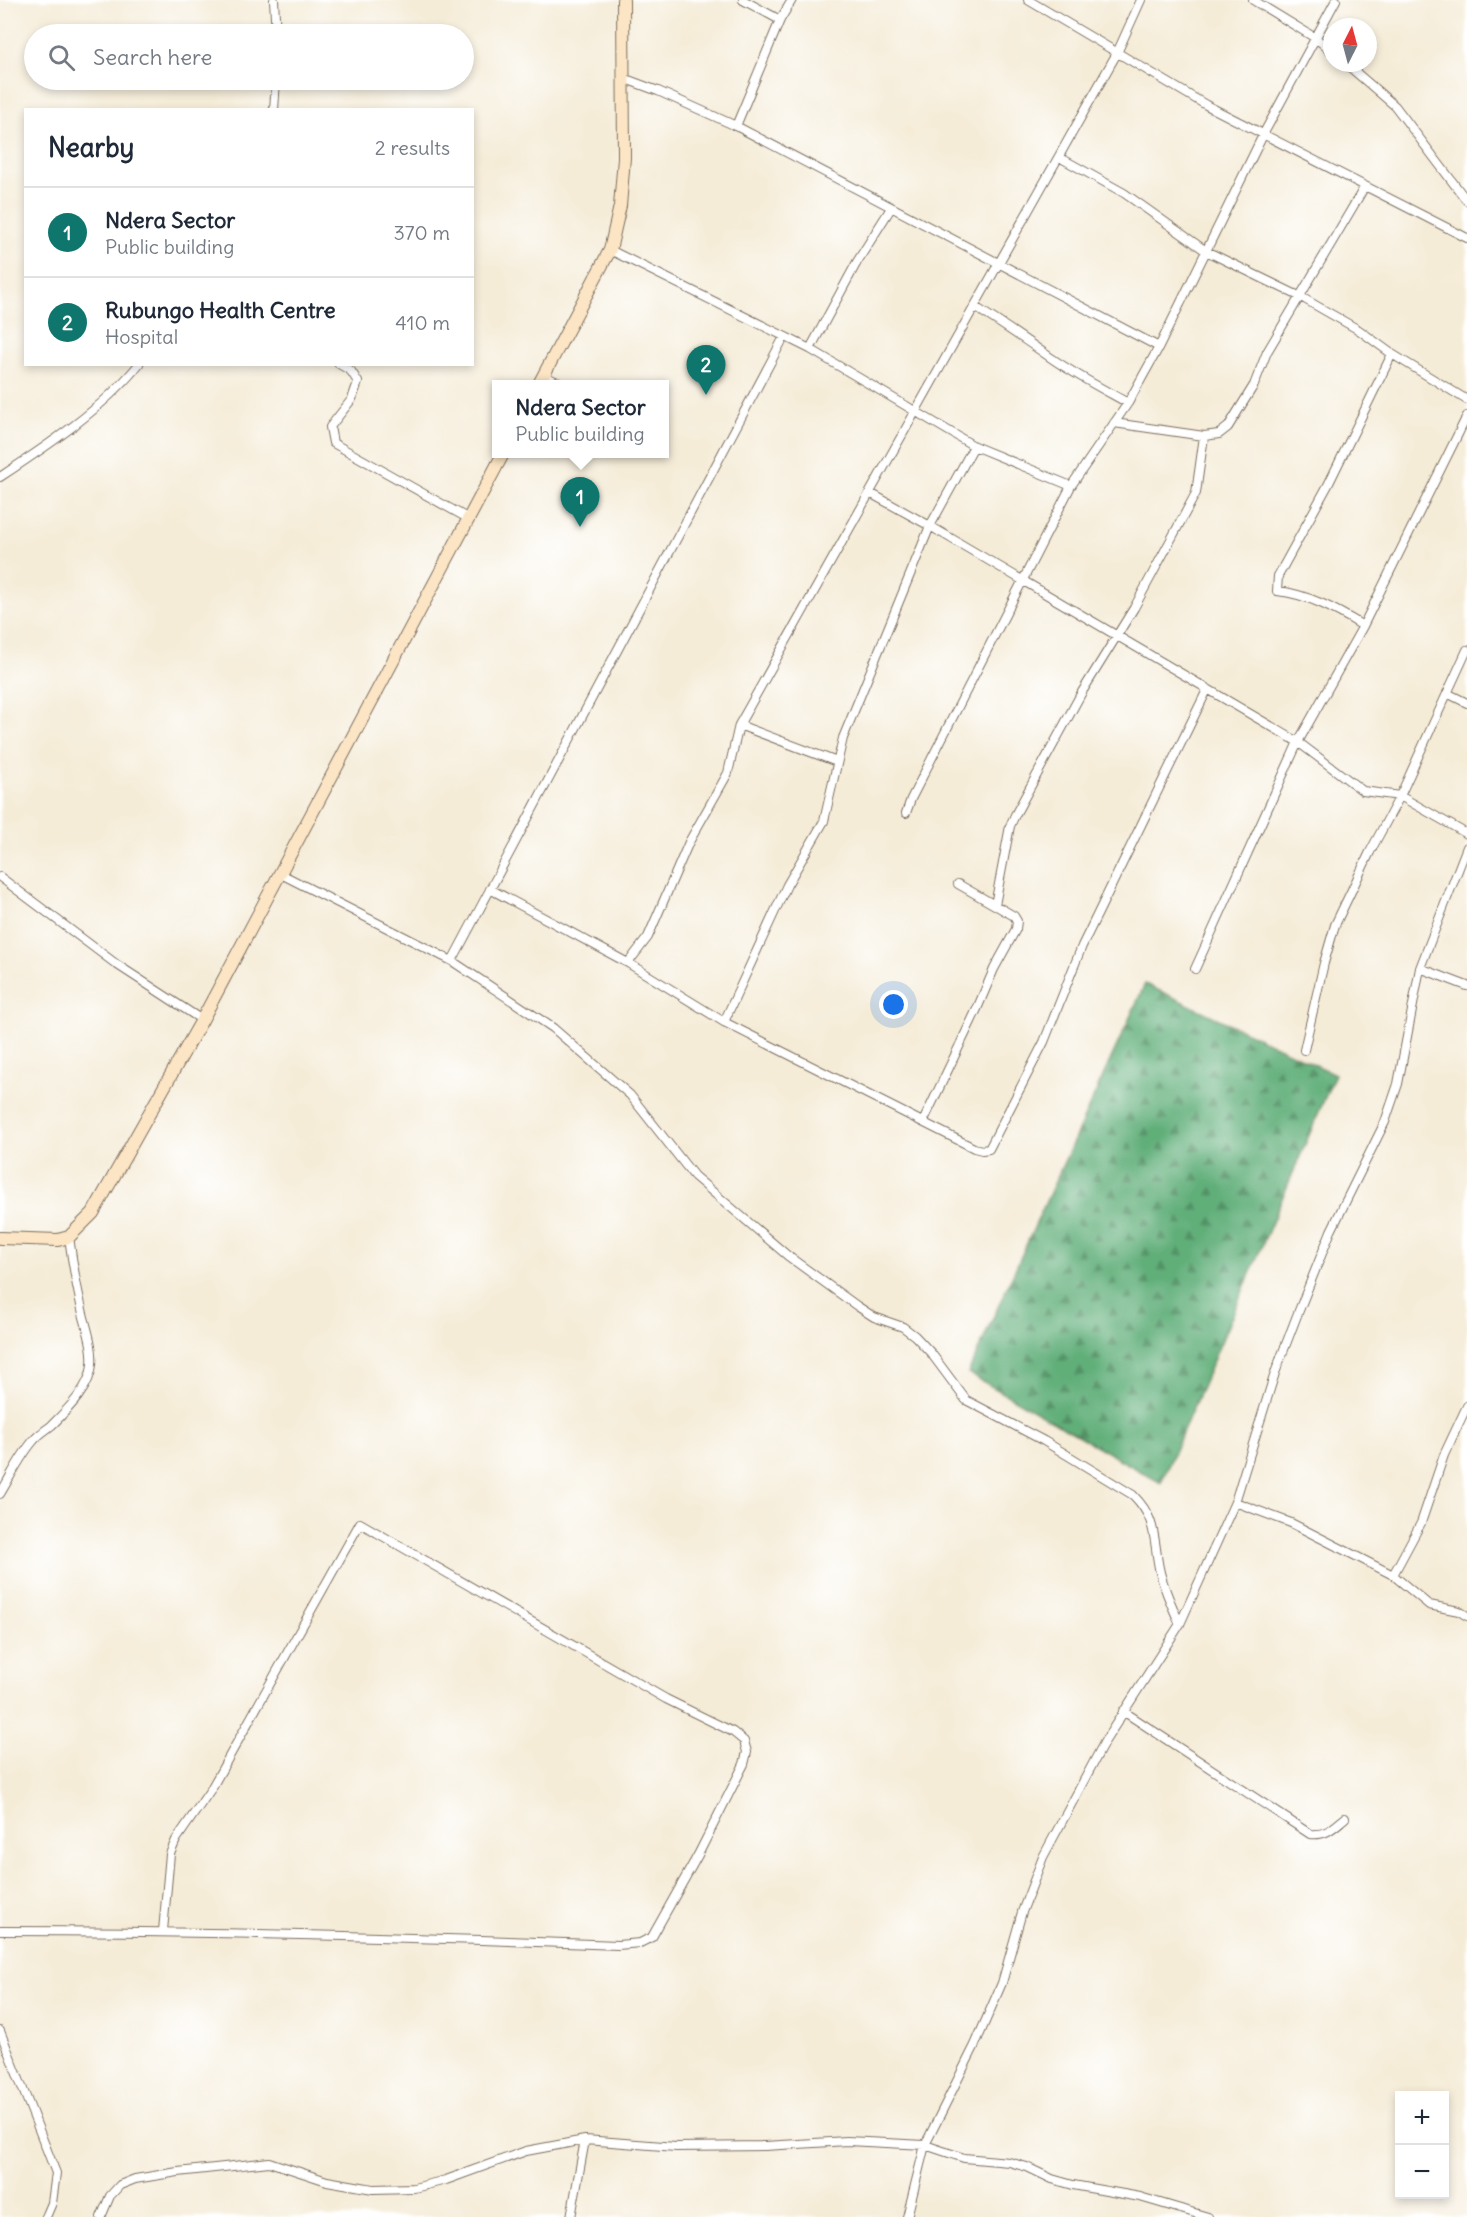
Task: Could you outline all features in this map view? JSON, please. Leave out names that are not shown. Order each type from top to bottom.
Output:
[{"type":"main road","points":[[541,380],[610,250],[620,206],[624,158],[623,0]]},
{"type":"main road","points":[[0,1238],[58,1240],[69,1237],[93,1213],[202,1020],[500,458]]},
{"type":"street","points":[[274,0],[275,24]]},
{"type":"street","points":[[743,0],[780,20]]},
{"type":"street","points":[[736,126],[780,20],[792,0]]},
{"type":"street","points":[[1029,0],[1206,105],[1264,133],[1364,188],[1467,238]]},
{"type":"street","points":[[628,963],[648,937],[689,842],[728,773],[739,725],[1117,53],[1141,0]]},
{"type":"street","points":[[1252,0],[1323,44]]},
{"type":"street","points":[[906,813],[911,799],[1071,486],[1128,403],[1159,347],[1264,133],[1317,39],[1336,0]]},
{"type":"street","points":[[1355,72],[1395,106],[1467,201]]},
{"type":"street","points":[[623,78],[736,126],[1159,347]]},
{"type":"street","points":[[274,108],[275,90]]},
{"type":"street","points":[[1059,157],[1124,193],[1206,251],[1301,297],[1359,330],[1392,354],[1467,400]]},
{"type":"street","points":[[1114,423],[1204,436],[1219,434],[1228,427],[1254,385],[1267,352],[1364,188]]},
{"type":"street","points":[[810,349],[857,262],[891,208]]},
{"type":"street","points":[[610,250],[810,349],[974,446],[1071,486]]},
{"type":"street","points":[[975,307],[1080,376],[1128,403]]},
{"type":"street","points":[[452,961],[784,337]]},
{"type":"street","points":[[1363,626],[1342,613],[1308,599],[1277,591],[1276,583],[1328,485],[1392,354]]},
{"type":"street","points":[[0,477],[43,449],[100,403],[137,366]]},
{"type":"street","points":[[342,366],[351,371],[358,382],[352,399],[330,427],[333,443],[469,519]]},
{"type":"street","points":[[1195,969],[1298,742],[1363,626],[1467,417]]},
{"type":"street","points":[[995,905],[1010,826],[1082,692],[1134,609],[1196,493],[1204,436]]},
{"type":"street","points":[[724,1022],[787,885],[824,821],[843,738],[930,526],[974,446]]},
{"type":"street","points":[[870,493],[1298,742],[1363,791],[1400,796],[1467,834]]},
{"type":"street","points":[[1304,1050],[1323,963],[1335,925],[1400,796],[1467,650]]},
{"type":"street","points":[[490,889],[628,963],[724,1022],[974,1149],[989,1149],[1044,1042],[1082,946],[1207,690]]},
{"type":"street","points":[[1447,693],[1467,703]]},
{"type":"street","points":[[739,725],[837,762]]},
{"type":"street","points":[[907,2217],[925,2145],[975,2045],[1002,1983],[1022,1912],[1044,1857],[1105,1741],[1180,1624],[1235,1502],[1275,1373],[1296,1318],[1331,1231],[1388,1112],[1398,1084],[1420,968],[1467,847]]},
{"type":"street","points":[[279,873],[452,961],[553,1028],[630,1095],[694,1176],[788,1256],[857,1306],[874,1317],[903,1327],[915,1336],[931,1353],[966,1400],[1044,1441],[1132,1495],[1150,1517],[1164,1585],[1180,1624]]},
{"type":"street","points":[[0,877],[116,964],[202,1020]]},
{"type":"street","points":[[923,1122],[994,969],[1016,930],[1017,921],[1014,916],[958,884]]},
{"type":"street","points":[[1420,968],[1467,986]]},
{"type":"street","points":[[0,1494],[35,1438],[52,1425],[82,1390],[90,1376],[93,1364],[91,1349],[69,1237]]},
{"type":"street","points":[[1393,1575],[1421,1523],[1444,1455],[1467,1406]]},
{"type":"street","points":[[1235,1502],[1291,1523],[1393,1575],[1429,1605],[1459,1611],[1467,1616]]},
{"type":"street","points":[[0,1931],[163,1931],[618,1945],[640,1943],[652,1936],[698,1855],[744,1764],[747,1752],[744,1741],[733,1732],[666,1699],[360,1523],[217,1779],[176,1840],[170,1854],[163,1931]]},
{"type":"street","points":[[1123,1711],[1310,1834],[1320,1835],[1329,1832],[1345,1818]]},
{"type":"street","points":[[0,2031],[56,2173],[52,2203],[46,2217]]},
{"type":"street","points":[[571,2217],[585,2140]]},
{"type":"street","points":[[100,2217],[110,2196],[120,2185],[156,2175],[269,2162],[327,2181],[373,2189],[414,2188],[446,2180],[526,2151],[585,2140],[676,2147],[765,2146],[847,2141],[925,2145],[964,2158],[1028,2166],[1052,2179],[1073,2185],[1140,2198],[1208,2217]]},
{"type":"green space","points":[[1145,984],[1335,1074],[1161,1483],[968,1373]]},
{"type":"place","name":"Rubungo Health Centre","points":[[706,395]]},
{"type":"place","name":"Ndera Sector","points":[[580,527]]}]
